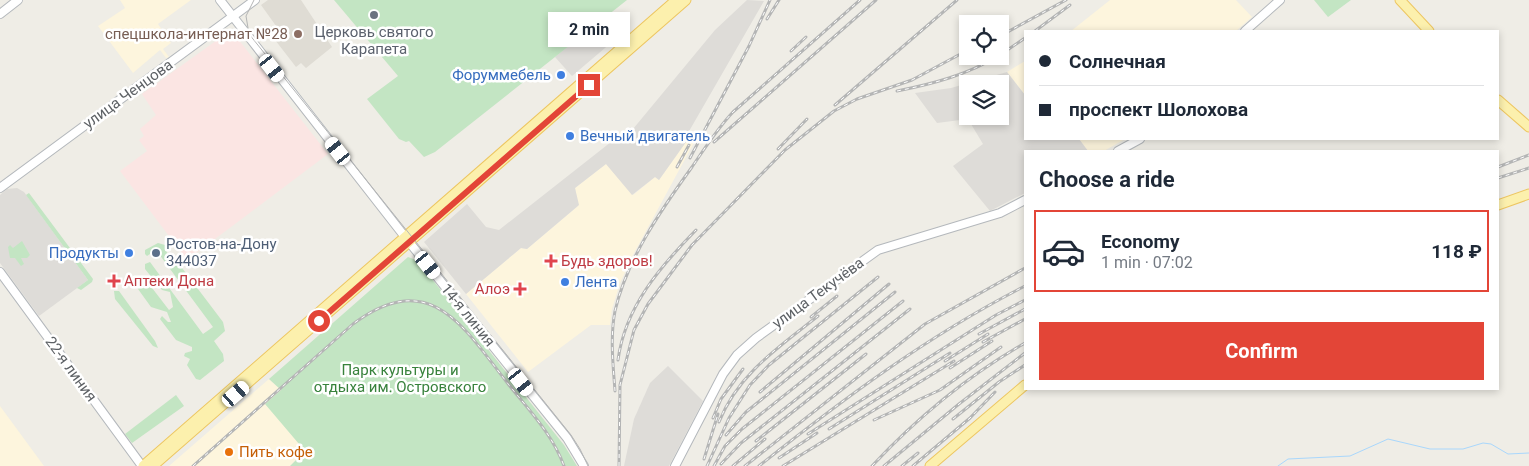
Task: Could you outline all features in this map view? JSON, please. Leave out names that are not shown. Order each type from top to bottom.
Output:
[{"type":"main road","points":[[153,466],[676,0]]},
{"type":"main road","points":[[142,466],[686,0]]},
{"type":"main road","points":[[1400,0],[1428,30]]},
{"type":"main road","points":[[1499,101],[1515,117],[1529,127]]},
{"type":"main road","points":[[1499,205],[1529,194]]},
{"type":"main road","points":[[930,466],[1024,386]]},
{"type":"street","points":[[0,14],[18,0]]},
{"type":"street","name":"14-я линия","points":[[220,0],[407,240],[567,438],[584,466]]},
{"type":"street","name":"улица Ченцова","points":[[0,188],[255,0]]},
{"type":"street","points":[[1246,30],[1280,0]]},
{"type":"street","points":[[1120,150],[1138,140]]},
{"type":"street","name":"улица Текучёва","points":[[675,466],[723,374],[737,355],[756,338],[878,250],[1000,213],[1024,201]]},
{"type":"street","name":"22-я линия","points":[[0,272],[142,466]]},
{"type":"shaded area","points":[[120,0],[191,0],[158,24],[171,43],[163,49],[169,57],[166,58],[160,50],[133,73],[98,26],[125,8]]},
{"type":"shaded area","name":"спецшкола-интернат №28","points":[[268,0],[301,0],[332,47],[306,68],[301,63],[296,67],[272,36],[279,30],[261,5]]},
{"type":"shaded area","points":[[747,0],[764,1],[688,133],[691,135],[659,180],[655,177],[632,195],[606,164],[575,188],[579,205],[527,249],[521,248],[466,294],[424,242],[467,204],[486,227],[499,230],[630,127],[633,129],[715,30]]},
{"type":"shaded area","points":[[1110,0],[1236,0],[1252,17],[1237,30],[1072,30]]},
{"type":"shaded area","points":[[597,23],[612,42],[572,76],[555,57]]},
{"type":"shaded area","points":[[231,30],[328,154],[187,260],[120,171],[147,151],[139,140],[144,136],[140,129],[156,115],[142,94]]},
{"type":"shaded area","points":[[1024,62],[1024,94],[1007,72]]},
{"type":"shaded area","points":[[1007,72],[1024,94],[1024,140],[1080,140],[1087,150],[1024,150],[1024,194],[990,211],[953,166],[983,144],[972,125],[1009,125],[1009,75],[996,75]]},
{"type":"shaded area","points":[[959,86],[959,120],[937,123],[915,93]]},
{"type":"shaded area","points":[[691,135],[697,137],[633,255],[620,283],[612,309],[610,325],[591,325],[528,372],[466,294],[521,248],[527,249],[578,206],[575,188],[606,164],[633,195],[655,177],[659,180]]},
{"type":"shaded area","points":[[1080,140],[1123,140],[1106,150],[1087,150]]},
{"type":"shaded area","points":[[17,188],[24,192],[88,280],[39,316],[0,263],[0,195],[7,189]]},
{"type":"shaded area","points":[[668,366],[703,401],[669,466],[624,466],[634,419],[650,383]]},
{"type":"shaded area","points":[[269,379],[281,390],[266,404],[305,451],[290,466],[169,466]]},
{"type":"shaded area","points":[[0,406],[44,466],[0,466]]},
{"type":"green space","points":[[334,0],[627,0],[435,152],[424,157],[409,141],[406,142],[399,139],[367,99],[398,76]]},
{"type":"green space","points":[[1314,0],[1351,0],[1328,17]]},
{"type":"green space","points":[[29,193],[93,279],[92,282],[81,290],[77,288],[88,280],[26,195]]},
{"type":"green space","points":[[22,241],[30,255],[27,258],[21,258],[24,264],[21,266],[15,258],[10,258],[8,247],[10,245],[13,248]]},
{"type":"green space","points":[[158,243],[165,245],[167,253],[176,260],[223,322],[225,331],[214,341],[223,354],[224,361],[200,380],[196,379],[187,365],[190,359],[184,356],[185,353],[192,351],[192,347],[176,340],[160,319],[162,316],[168,322],[171,322],[167,312],[151,307],[138,289],[144,284],[149,284],[169,310],[173,307],[170,292],[162,290],[145,269],[145,264],[150,262],[203,334],[213,327],[156,250],[147,256],[145,254],[145,250]]},
{"type":"green space","name":"Парк культуры и отдыха им. Островского","points":[[408,257],[416,260],[432,279],[564,445],[577,466],[290,466],[305,451],[265,404],[281,390],[269,379]]},
{"type":"green space","points":[[114,291],[119,291],[158,348],[153,346],[115,299]]},
{"type":"green space","points":[[176,395],[184,406],[132,443],[125,434]]},
{"type":"waterway","points":[[1278,466],[1288,459],[1350,456],[1388,439],[1430,449],[1463,449],[1483,443],[1491,444],[1508,454],[1529,453]]},
{"type":"tram line","points":[[254,0],[246,16],[249,34],[571,435],[588,466]]},
{"type":"railway","points":[[690,158],[749,46],[770,0]]},
{"type":"railway","points":[[767,19],[779,0]]},
{"type":"railway","points":[[615,391],[612,341],[615,311],[620,292],[636,254],[657,218],[711,139],[733,112],[860,0]]},
{"type":"railway","points":[[714,142],[876,0]]},
{"type":"railway","points":[[835,105],[957,0]]},
{"type":"railway","points":[[1009,31],[1066,0]]},
{"type":"railway","points":[[1036,30],[1070,5]]},
{"type":"railway","points":[[791,51],[806,37]]},
{"type":"railway","points":[[1009,49],[1024,39]]},
{"type":"railway","points":[[619,466],[620,385],[634,330],[648,304],[692,245],[785,150],[834,111],[857,99],[912,80],[959,55]]},
{"type":"railway","points":[[897,91],[949,78],[981,65]]},
{"type":"railway","points":[[778,149],[807,119]]},
{"type":"railway","points":[[677,167],[689,145]]},
{"type":"railway","points":[[1499,167],[1529,155]]},
{"type":"railway","points":[[1499,178],[1529,168]]},
{"type":"railway","points":[[618,360],[622,341],[636,305],[657,273],[696,230]]},
{"type":"railway","points":[[745,466],[925,324],[1024,269]]},
{"type":"railway","points":[[707,466],[729,418],[750,385],[769,365],[878,277]]},
{"type":"railway","points":[[760,392],[889,284]]},
{"type":"railway","points":[[759,466],[822,416],[888,369],[955,325],[1024,287]]},
{"type":"railway","points":[[726,435],[746,412],[895,292]]},
{"type":"railway","points":[[811,317],[837,296]]},
{"type":"railway","points":[[193,466],[353,324],[380,308],[404,301],[425,303],[443,311],[460,325],[477,343],[540,423],[554,444],[564,466]]},
{"type":"railway","points":[[714,466],[725,446],[742,429],[903,301]]},
{"type":"railway","points":[[808,434],[996,315],[1024,301]]},
{"type":"railway","points":[[721,464],[741,443],[910,309]]},
{"type":"railway","points":[[979,334],[1024,310]]},
{"type":"railway","points":[[719,422],[727,405],[748,376],[818,316]]},
{"type":"railway","points":[[983,342],[1024,320]]},
{"type":"railway","points":[[945,361],[988,334]]},
{"type":"railway","points":[[950,368],[992,341]]},
{"type":"railway","points":[[872,466],[907,431],[944,399],[984,369],[1024,344]]},
{"type":"railway","points":[[874,420],[940,390],[1001,347]]},
{"type":"railway","points":[[829,429],[950,353]]},
{"type":"railway","points":[[756,441],[866,354]]},
{"type":"railway","points":[[884,466],[1024,354]]},
{"type":"railway","points":[[783,466],[954,361]]},
{"type":"railway","points":[[953,419],[999,382],[1024,366]]},
{"type":"railway","points":[[713,418],[721,399],[743,369]]},
{"type":"railway","points":[[913,466],[970,418],[995,392]]},
{"type":"railway","points":[[704,459],[718,414]]},
{"type":"railway","points":[[779,458],[817,433]]},
{"type":"railway","points":[[733,466],[765,439]]},
{"type":"railway","points":[[902,466],[918,453]]},
{"type":"place","name":"Церковь святого Карапета","points":[[374,15]]},
{"type":"place","name":"спецшкола-интернат №28","points":[[298,34]]},
{"type":"place","name":"Форуммебель","points":[[561,75]]},
{"type":"place","name":"Вечный двигатель","points":[[570,136]]},
{"type":"place","name":"Продукты","points":[[129,253]]},
{"type":"place","name":"Ростов-на-Дону 344037","points":[[156,253]]},
{"type":"place","name":"Будь здоров!","points":[[551,261]]},
{"type":"place","name":"Аптеки Дона","points":[[114,281]]},
{"type":"place","name":"Лента","points":[[565,282]]},
{"type":"place","name":"Алоэ","points":[[520,289]]},
{"type":"place","name":"Пить кофе","points":[[229,452]]},
{"type":"route","points":[[319,321],[589,85]]}]
